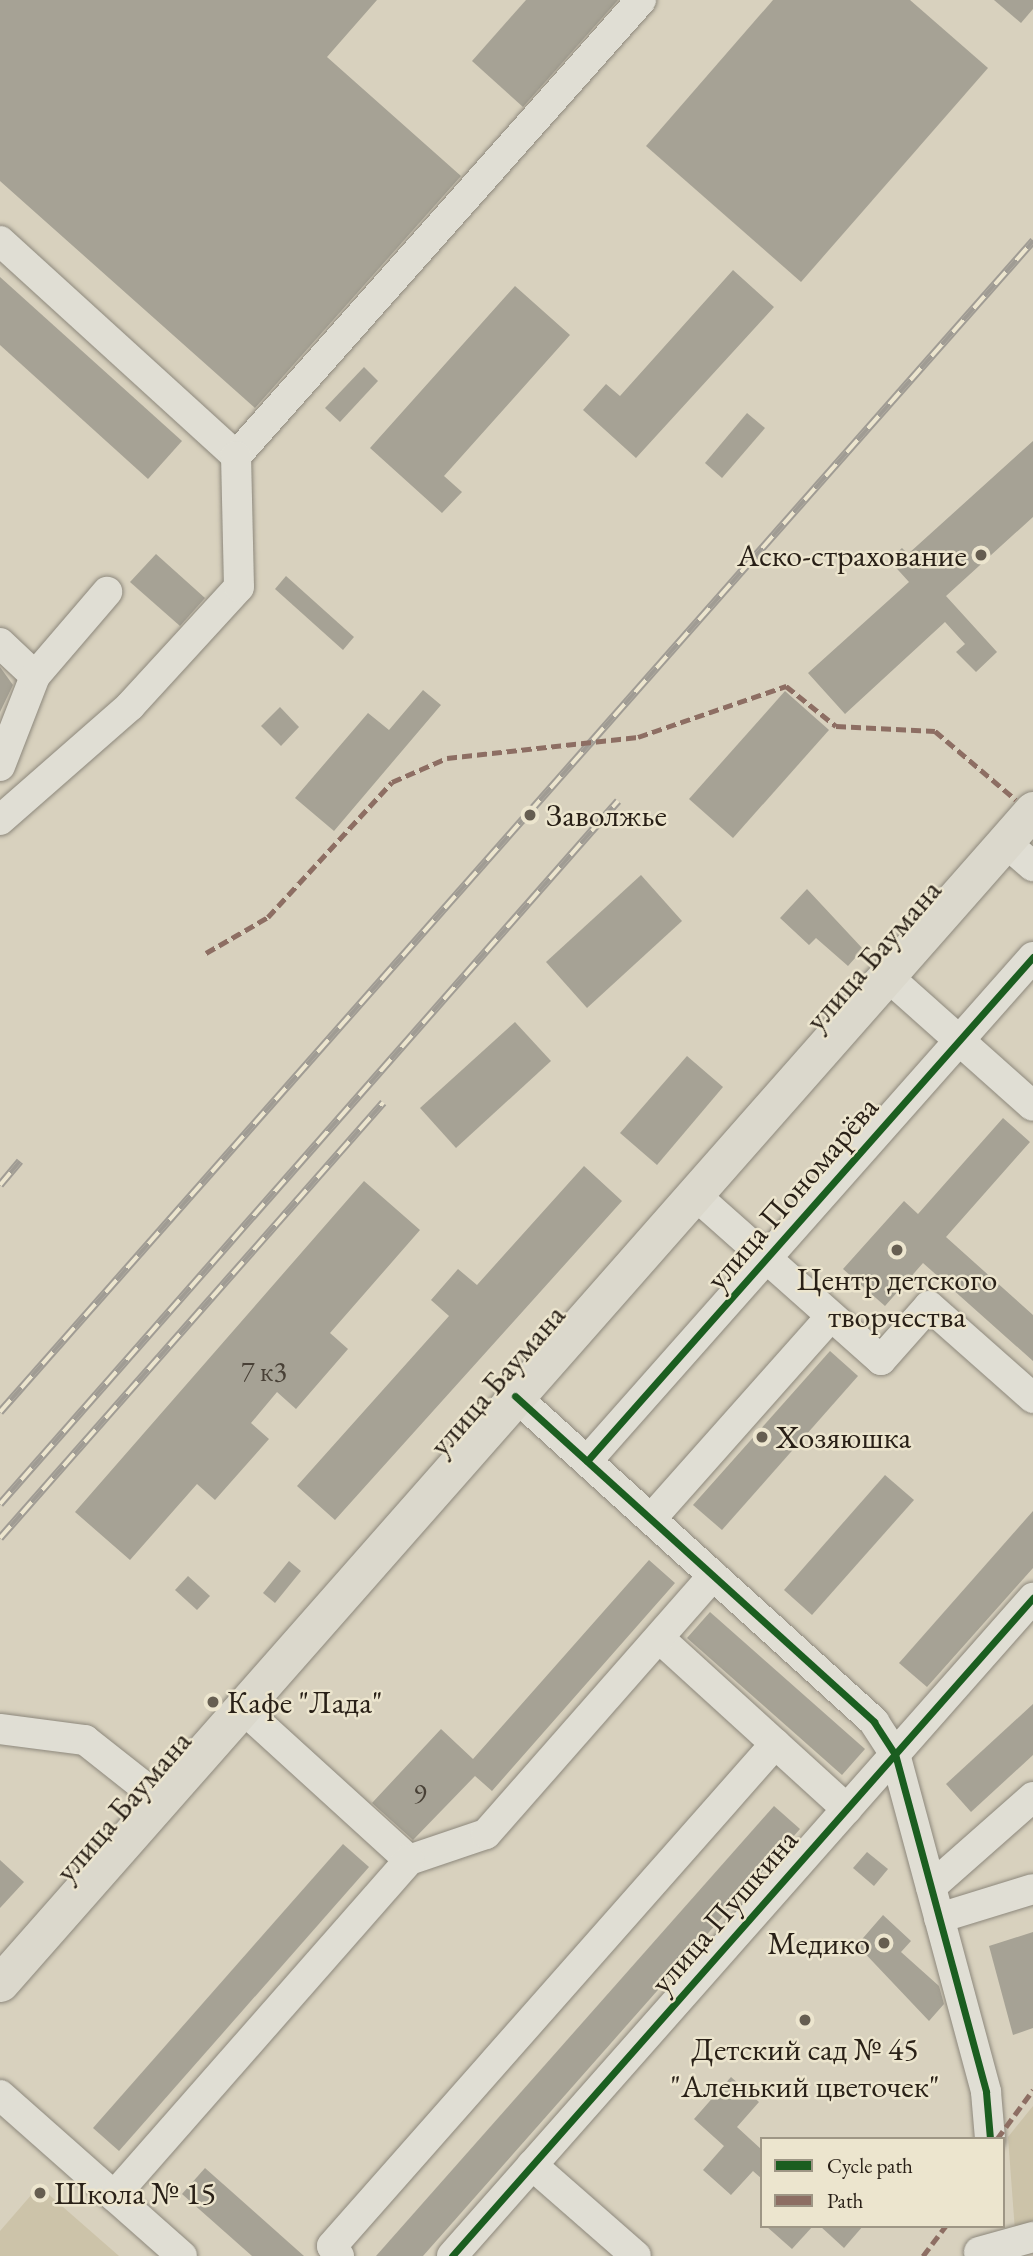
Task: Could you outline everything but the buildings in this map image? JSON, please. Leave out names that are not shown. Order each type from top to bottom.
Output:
[{"type":"main road","name":"улица Баумана","points":[[0,1983],[1033,810]]},
{"type":"street","points":[[0,820],[130,706],[239,587],[236,456],[641,0]]},
{"type":"street","points":[[0,241],[236,456]]},
{"type":"street","points":[[0,766],[35,676],[107,592]]},
{"type":"street","points":[[0,643],[35,676]]},
{"type":"street","points":[[1005,842],[1033,866]]},
{"type":"street","name":"улица Пономарёва","points":[[587,1461],[1033,957]]},
{"type":"street","points":[[887,976],[1033,1105]]},
{"type":"street","points":[[694,1194],[881,1360],[929,1306],[1033,1398]]},
{"type":"street","points":[[651,1519],[831,1316]]},
{"type":"street","points":[[515,1396],[874,1722],[895,1754],[986,2092],[990,2137]]},
{"type":"street","points":[[114,2196],[409,1860],[486,1834],[713,1576]]},
{"type":"street","name":"улица Пушкина","points":[[452,2256],[1033,1598]]},
{"type":"street","points":[[659,1638],[846,1809]]},
{"type":"street","points":[[242,1708],[409,1860]]},
{"type":"street","points":[[0,1729],[85,1740],[161,1800]]},
{"type":"street","points":[[339,2256],[332,2246],[775,1744]]},
{"type":"street","points":[[931,1887],[1033,1797]]},
{"type":"street","points":[[939,1918],[1033,1889]]},
{"type":"street","points":[[0,2095],[182,2256]]},
{"type":"street","points":[[532,2165],[636,2256]]},
{"type":"street","points":[[980,2245],[1033,2237]]},
{"type":"shaded area","points":[[1033,2106],[1033,2226],[1015,2231],[1008,2137]]},
{"type":"shaded area","name":"Школа № 15","points":[[39,2186],[119,2256],[0,2256],[0,2231]]},
{"type":"railway","points":[[0,1412],[1033,241]]},
{"type":"railway","points":[[0,1504],[618,801]]},
{"type":"railway","points":[[0,1538],[383,1103]]},
{"type":"railway","points":[[0,1185],[20,1161]]},
{"type":"marked path","points":[[206,953],[268,917],[392,782],[447,758],[638,737],[786,686],[836,726],[935,731],[1016,800]]},
{"type":"marked path","points":[[998,2137],[1033,2090]]},
{"type":"marked path","points":[[923,2256],[944,2228]]},
{"type":"cycle path","points":[[587,1461],[1033,957]]},
{"type":"cycle path","points":[[515,1396],[874,1722],[895,1754],[986,2092],[990,2137]]},
{"type":"cycle path","points":[[452,2256],[1033,1598]]},
{"type":"place","name":"Аско-страхование","points":[[981,555]]},
{"type":"place","name":"Заволжье","points":[[530,815]]},
{"type":"place","name":"Центр детского творчества","points":[[897,1250]]},
{"type":"place","name":"Хозяюшка","points":[[762,1437]]},
{"type":"place","name":"Кафе \"Лада\"","points":[[213,1702]]},
{"type":"place","name":"Медико","points":[[884,1943]]},
{"type":"place","name":"Детский сад № 45 \"Аленький цветочек\"","points":[[805,2020]]},
{"type":"place","name":"Школа № 15","points":[[40,2193]]}]
